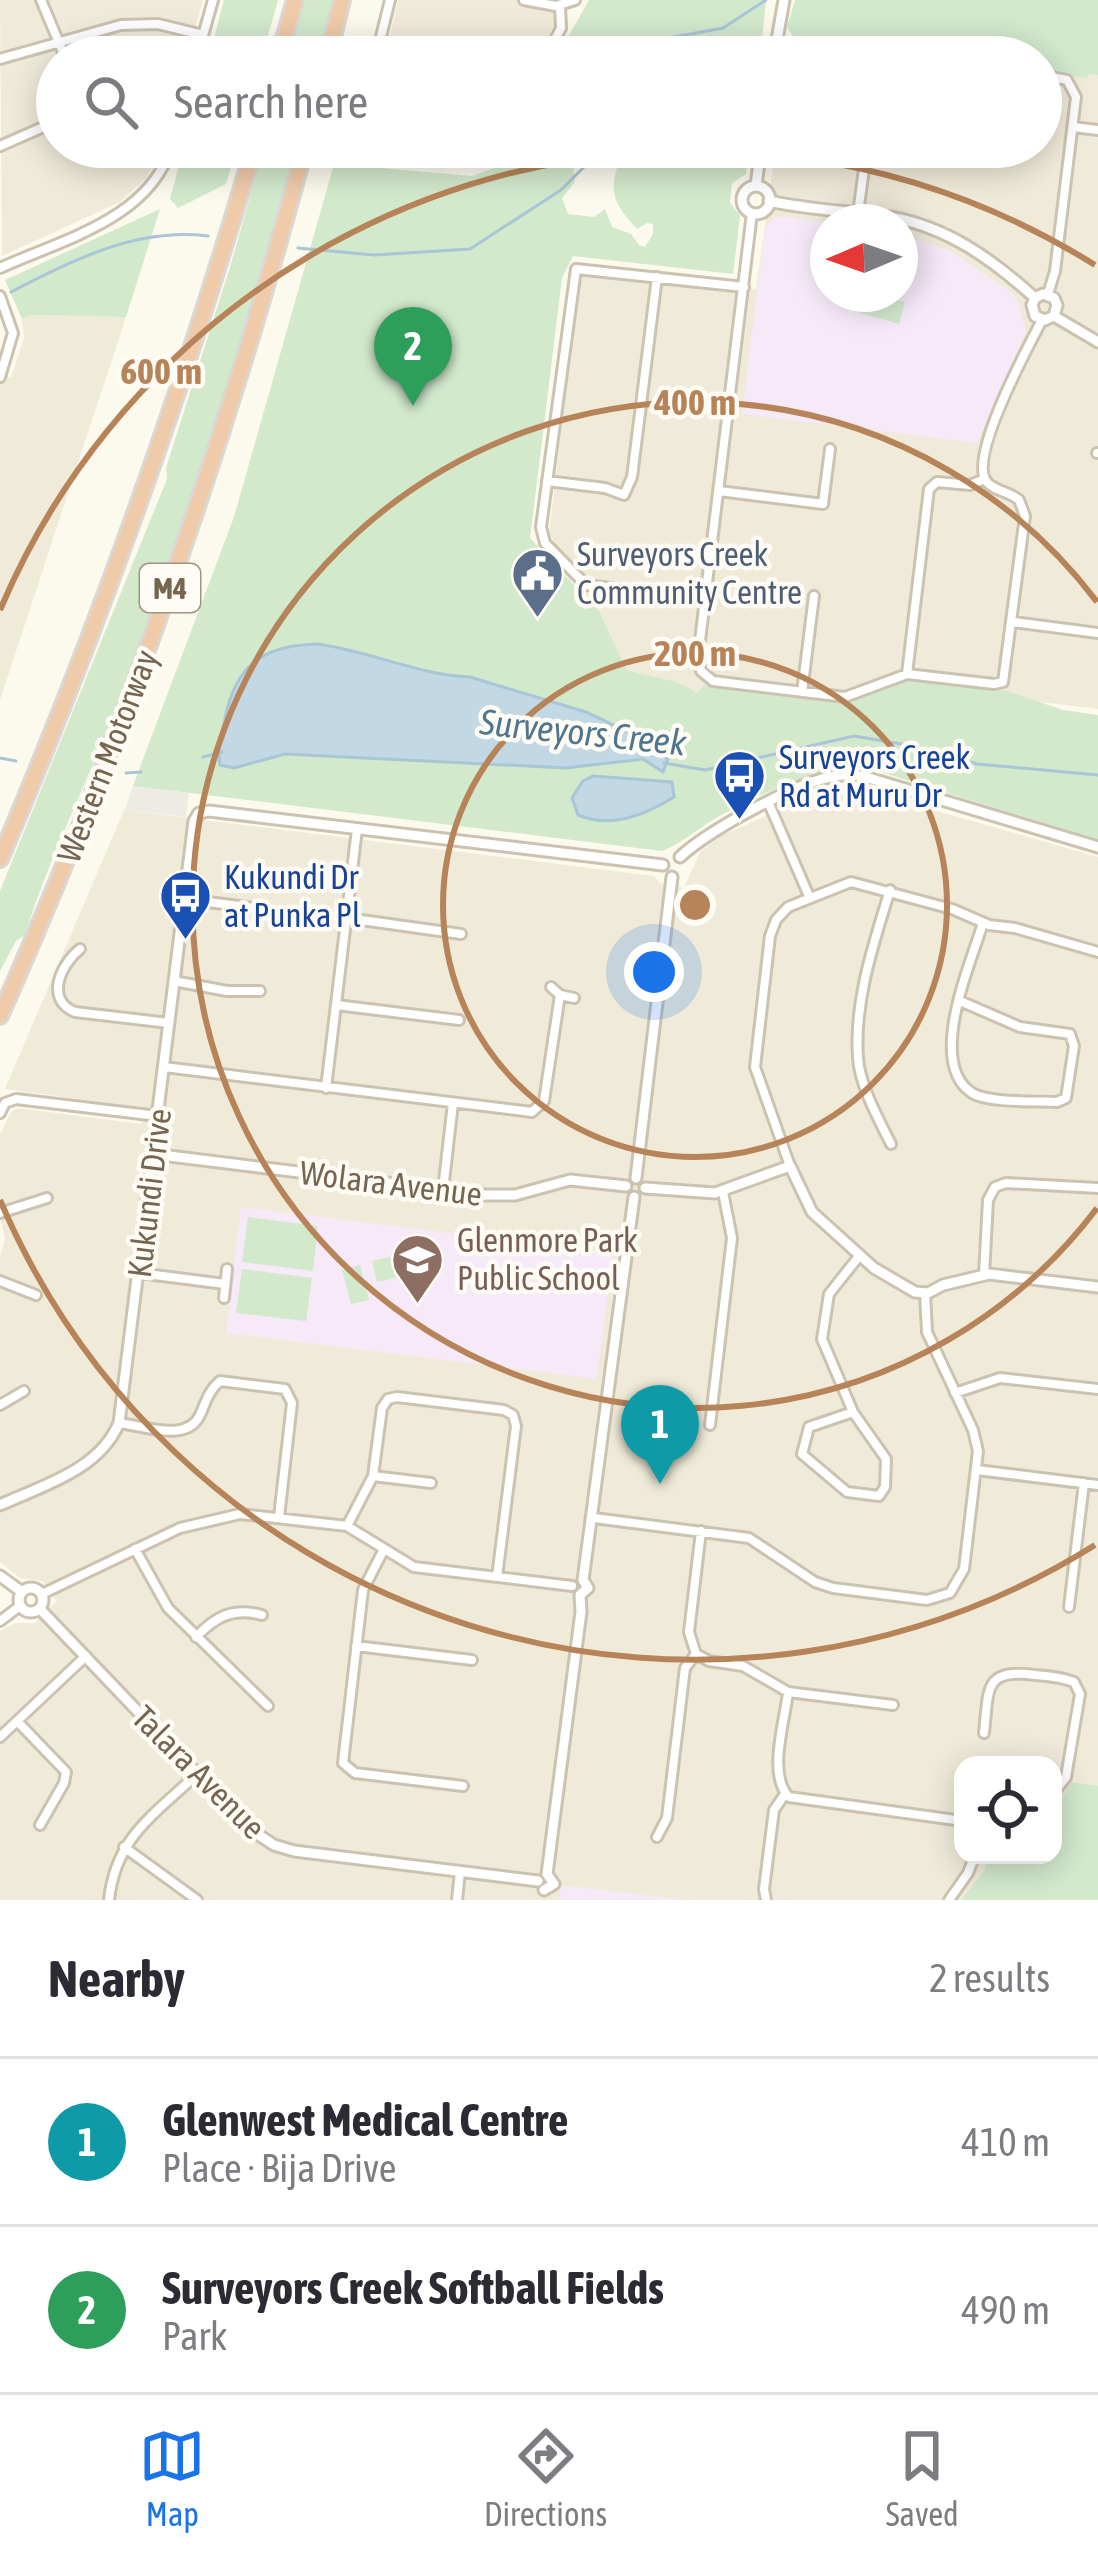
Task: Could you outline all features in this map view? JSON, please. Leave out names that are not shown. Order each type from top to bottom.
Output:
[{"type":"highway","points":[[285,36],[295,0]]},
{"type":"highway","points":[[333,36],[342,0]]},
{"type":"highway","name":"Western Motorway","points":[[0,859],[139,502],[247,168]]},
{"type":"highway","name":"Western Motorway","points":[[0,1016],[111,753],[167,598],[238,383],[299,168]]},
{"type":"street","points":[[41,0],[57,36]]},
{"type":"street","points":[[81,36],[141,23],[203,35],[213,0]]},
{"type":"street","points":[[381,36],[390,0]]},
{"type":"street","points":[[524,0],[560,6],[575,0]]},
{"type":"street","points":[[557,36],[560,6]]},
{"type":"street","points":[[777,36],[783,6]]},
{"type":"street","points":[[0,59],[36,49]]},
{"type":"street","points":[[1048,295],[1076,97],[1062,79]]},
{"type":"street","points":[[1072,127],[1098,130]]},
{"type":"street","points":[[0,146],[36,130]]},
{"type":"street","points":[[0,268],[123,211],[162,168]]},
{"type":"street","points":[[756,186],[758,168]]},
{"type":"street","points":[[859,204],[864,168]]},
{"type":"street","points":[[756,186],[767,192],[770,201],[766,210],[752,213],[742,199],[746,190],[756,186]]},
{"type":"street","points":[[770,201],[810,206]]},
{"type":"street","points":[[752,213],[698,657],[701,671],[716,682],[854,697],[907,674],[999,684],[1006,677],[1024,510],[1016,497],[985,479],[987,440],[1042,320],[1054,316],[1098,342]]},
{"type":"street","points":[[918,225],[994,263],[1035,298]]},
{"type":"street","points":[[705,600],[582,583],[542,537],[547,481],[574,272],[582,267],[744,286]]},
{"type":"street","points":[[547,481],[624,495],[632,477],[657,277]]},
{"type":"street","points":[[1035,298],[1048,295]]},
{"type":"street","points":[[1048,295],[1058,305],[1054,316]]},
{"type":"street","points":[[0,296],[13,329],[0,377]]},
{"type":"street","points":[[1035,298],[1033,312],[1042,320]]},
{"type":"street","points":[[719,490],[823,504],[830,449]]},
{"type":"street","points":[[907,674],[928,486],[937,482],[968,485],[985,479]]},
{"type":"street","points":[[802,692],[814,596]]},
{"type":"street","points":[[1013,622],[1098,633]]},
{"type":"street","points":[[680,857],[729,820],[818,781],[855,775],[1098,847]]},
{"type":"street","points":[[769,804],[809,896]]},
{"type":"street","name":"Kukundi Drive","points":[[119,1423],[197,815],[209,811],[357,829]]},
{"type":"street","points":[[326,1088],[357,829],[663,865]]},
{"type":"street","points":[[673,877],[663,865],[670,855],[680,857]]},
{"type":"street","points":[[634,1197],[626,1186],[636,1178],[673,877],[684,869],[680,857]]},
{"type":"street","points":[[1098,952],[983,923],[890,890],[845,882],[784,910],[772,930],[755,1062],[759,1088],[806,1205],[886,1276],[925,1294],[983,1275],[1098,1287]]},
{"type":"street","points":[[890,890],[868,964],[857,1053],[891,1144]]},
{"type":"street","points":[[185,899],[254,908]]},
{"type":"street","points":[[347,918],[461,934]]},
{"type":"street","points":[[960,1001],[1014,1025],[1072,1036],[1066,1098],[1057,1102],[983,1097],[967,1088],[950,1048],[960,1001],[983,923]]},
{"type":"street","points":[[80,949],[67,962],[58,986],[57,997],[63,1006],[75,1012],[169,1023]]},
{"type":"street","points":[[174,981],[260,991]]},
{"type":"street","points":[[551,987],[574,998]]},
{"type":"street","points":[[246,992],[246,1007]]},
{"type":"street","points":[[164,1067],[528,1112],[540,1108],[560,995]]},
{"type":"street","points":[[337,1005],[459,1020]]},
{"type":"street","points":[[0,1113],[5,1103],[16,1099],[158,1116]]},
{"type":"street","points":[[443,1190],[453,1103]]},
{"type":"street","name":"Wolara Avenue","points":[[153,1154],[508,1196],[570,1180],[626,1186]]},
{"type":"street","points":[[636,1178],[644,1188],[723,1192],[790,1166]]},
{"type":"street","points":[[983,1275],[988,1199],[995,1187],[1010,1183],[1098,1188]]},
{"type":"street","points":[[543,1886],[581,1612],[576,1591],[583,1580],[594,1518],[634,1197],[644,1188]]},
{"type":"street","points":[[710,1424],[732,1238],[723,1192]]},
{"type":"street","points":[[0,1213],[47,1198]]},
{"type":"street","points":[[853,1412],[809,1427],[802,1454],[848,1492],[878,1496],[884,1490],[886,1459],[853,1412],[824,1350],[822,1335],[829,1294],[860,1256]]},
{"type":"street","points":[[224,1298],[227,1269]]},
{"type":"street","points":[[139,1273],[226,1283]]},
{"type":"street","points":[[0,1281],[36,1295]]},
{"type":"street","points":[[594,1518],[757,1541],[826,1587],[934,1600],[950,1593],[962,1575],[976,1441],[926,1327],[925,1294]]},
{"type":"street","points":[[956,1393],[1000,1378],[1098,1389]]},
{"type":"street","points":[[0,1505],[85,1465],[100,1453],[119,1423],[184,1431],[195,1425],[220,1381],[282,1387],[292,1400],[279,1516]]},
{"type":"street","points":[[0,1405],[24,1391]]},
{"type":"street","points":[[347,1526],[373,1476],[382,1408],[388,1399],[510,1413],[516,1426],[497,1577]]},
{"type":"street","points":[[976,1470],[1098,1485]]},
{"type":"street","points":[[373,1476],[431,1483]]},
{"type":"street","points":[[414,1498],[416,1481]]},
{"type":"street","points":[[1069,1607],[1084,1484]]},
{"type":"street","points":[[42,1594],[213,1517],[241,1514],[347,1526],[419,1568],[576,1591]]},
{"type":"street","points":[[701,1531],[689,1631],[696,1654],[742,1666],[788,1692],[892,1705]]},
{"type":"street","points":[[135,1549],[168,1608],[268,1706]]},
{"type":"street","points":[[383,1551],[364,1585],[342,1755],[345,1767],[355,1773],[463,1786]]},
{"type":"street","points":[[0,1576],[22,1592]]},
{"type":"street","points":[[22,1592],[33,1588],[42,1594]]},
{"type":"street","points":[[0,1621],[20,1606],[22,1592]]},
{"type":"street","points":[[20,1606],[29,1613],[40,1610],[42,1594]]},
{"type":"street","name":"Talara Avenue","points":[[40,1610],[251,1830],[280,1847],[543,1886]]},
{"type":"street","points":[[196,1636],[235,1611],[262,1615]]},
{"type":"street","points":[[356,1646],[472,1660]]},
{"type":"street","points":[[657,1838],[667,1818],[685,1668],[696,1654]]},
{"type":"street","points":[[0,1737],[86,1657]]},
{"type":"street","points":[[984,1733],[992,1684],[999,1675],[1010,1672],[1074,1682],[1079,1698],[1062,1782]]},
{"type":"street","points":[[788,1692],[778,1773],[785,1794],[802,1801],[954,1820]]},
{"type":"street","points":[[18,1722],[66,1772],[40,1825]]},
{"type":"street","points":[[109,1900],[114,1864],[124,1847],[197,1774]]},
{"type":"street","points":[[766,1900],[774,1810],[785,1794]]},
{"type":"street","points":[[124,1847],[197,1900]]},
{"type":"street","points":[[950,1900],[972,1864]]},
{"type":"street","points":[[457,1900],[460,1872]]},
{"type":"shaded area","points":[[0,0],[203,0],[193,36],[36,36],[36,168],[151,168],[120,202],[2,256]]},
{"type":"shaded area","points":[[398,0],[567,0],[548,36],[390,36]]},
{"type":"shaded area","points":[[1062,71],[1098,75],[1098,709],[936,689],[661,731],[549,533],[580,273],[756,289],[773,168],[1062,168]]},
{"type":"shaded area","points":[[773,218],[810,220],[810,312],[918,312],[918,240],[949,250],[1012,293],[1026,332],[977,443],[742,414],[765,228]]},
{"type":"shaded area","points":[[32,315],[126,317],[0,700],[0,375],[11,378],[24,338],[22,319]]},
{"type":"shaded area","points":[[846,785],[1098,857],[1098,1900],[0,1900],[0,1631],[15,1623],[35,1623],[56,1601],[42,1581],[20,1578],[0,1562],[0,1258],[5,1238],[0,1217],[0,1135],[11,1112],[18,1108],[141,1124],[144,1108],[5,1089],[124,810],[654,876],[660,883],[684,888],[700,852],[723,835]]},
{"type":"shaded area","points":[[133,786],[189,793],[186,817],[125,810]]},
{"type":"shaded area","name":"Glenmore Park Public School","points":[[241,1207],[613,1253],[597,1379],[226,1333]]},
{"type":"shaded area","points":[[561,1885],[686,1900],[559,1900]]},
{"type":"green space","points":[[224,0],[278,0],[268,36],[215,36]]},
{"type":"green space","points":[[305,0],[332,0],[323,36],[295,36]]},
{"type":"green space","points":[[589,0],[766,0],[762,36],[569,36]]},
{"type":"green space","points":[[795,0],[1098,0],[1098,75],[1062,75],[1062,36],[793,36],[787,27]]},
{"type":"green space","points":[[178,168],[231,168],[226,184],[178,208],[170,199]]},
{"type":"green space","points":[[258,168],[289,168],[167,567],[25,935],[16,941],[0,971],[0,891],[167,479],[166,468]]},
{"type":"green space","points":[[333,168],[472,176],[494,168],[573,168],[575,182],[562,198],[568,214],[594,217],[605,209],[612,227],[631,234],[645,247],[653,224],[637,229],[620,208],[614,191],[617,168],[747,168],[746,174],[732,183],[730,202],[740,216],[733,274],[573,256],[562,278],[530,538],[599,611],[626,669],[697,693],[707,683],[846,701],[907,678],[1007,691],[1063,710],[1098,715],[1098,840],[868,768],[833,771],[771,791],[662,851],[133,786],[234,517]]},
{"type":"green space","points":[[160,209],[126,317],[32,315],[22,319],[5,280]]},
{"type":"green space","points":[[860,312],[902,312],[899,324]]},
{"type":"green space","points":[[248,1217],[318,1226],[313,1271],[242,1262]]},
{"type":"green space","points":[[408,1253],[413,1274],[377,1282],[372,1261]]},
{"type":"green space","points":[[360,1265],[369,1300],[351,1304],[342,1270]]},
{"type":"green space","points":[[242,1269],[312,1278],[306,1321],[236,1313]]},
{"type":"green space","points":[[1071,1782],[1098,1786],[1098,1900],[961,1900],[986,1864],[1062,1864],[1062,1799]]},
{"type":"water","points":[[318,644],[470,677],[586,712],[641,738],[668,759],[663,772],[643,759],[566,768],[285,754],[234,768],[220,765],[230,699],[245,671],[282,648]]},
{"type":"water","points":[[593,776],[672,782],[674,797],[628,818],[590,819],[578,815],[572,798],[583,781]]},
{"type":"waterway","points":[[680,36],[723,28],[766,0]]},
{"type":"waterway","points":[[298,248],[374,255],[470,249],[561,190],[583,168]]},
{"type":"waterway","points":[[11,292],[131,241],[208,236]]},
{"type":"waterway","name":"Surveyors Creek","points":[[664,763],[705,770],[854,736],[977,764],[1098,775]]},
{"type":"waterway","name":"Surveyors Creek","points":[[203,757],[222,752]]},
{"type":"waterway","name":"Surveyors Creek","points":[[0,758],[16,761]]},
{"type":"waterway","name":"Surveyors Creek","points":[[126,773],[141,772]]},
{"type":"place","name":"Surveyors Creek Softball Fields","points":[[413,406]]},
{"type":"place","name":"Surveyors Creek Community Centre","points":[[538,619]]},
{"type":"place","name":"Surveyors Creek Rd at Muru Dr","points":[[740,822]]},
{"type":"place","name":"Kukundi Dr at Punka Pl","points":[[185,942]]},
{"type":"place","name":"Glenmore Park Public School","points":[[418,1305]]},
{"type":"place","name":"Glenwest Medical Centre","points":[[660,1484]]}]
